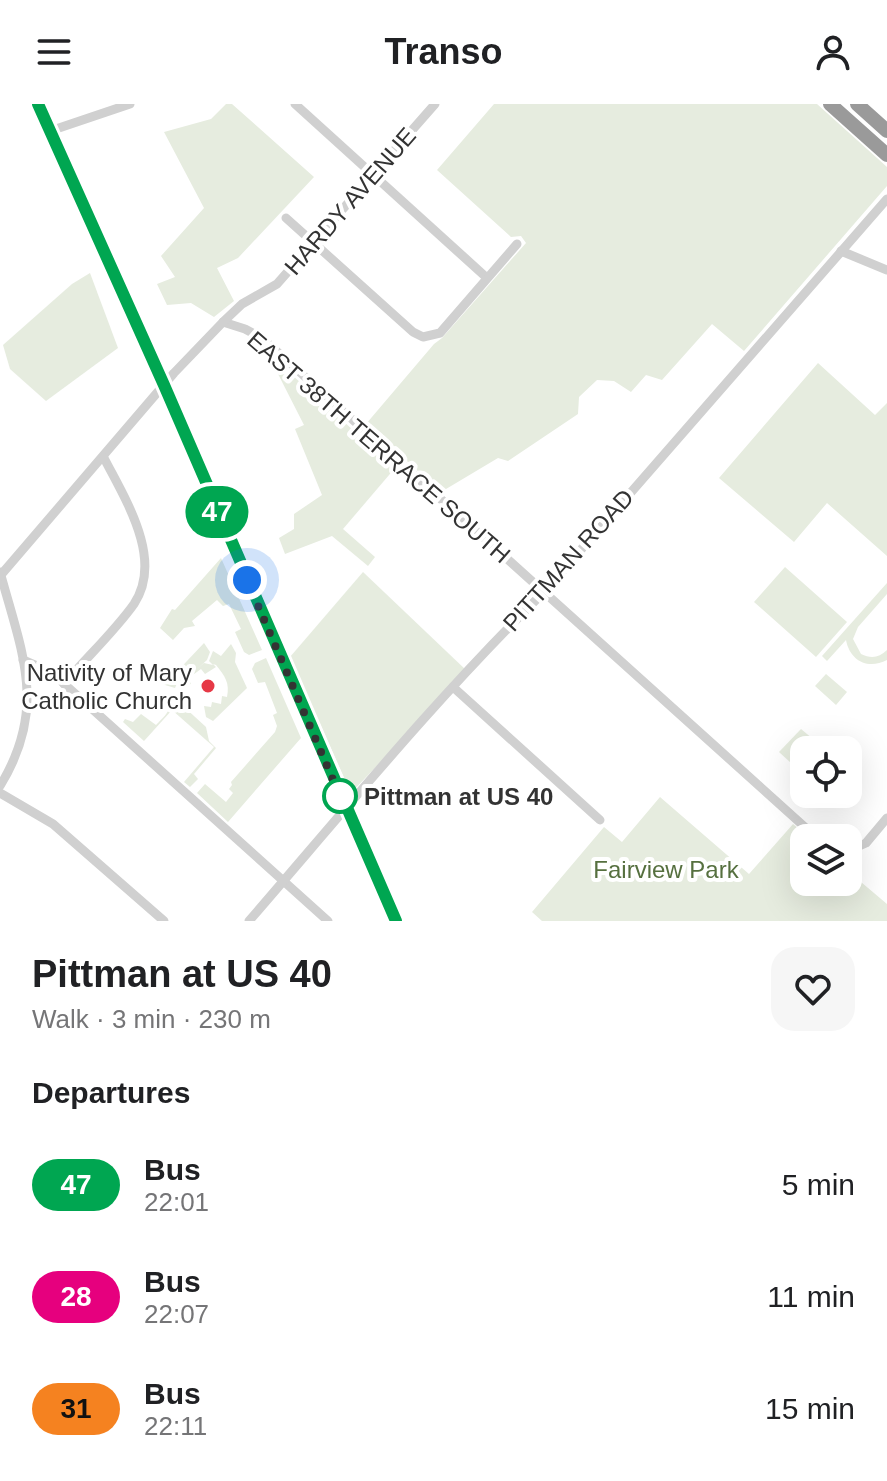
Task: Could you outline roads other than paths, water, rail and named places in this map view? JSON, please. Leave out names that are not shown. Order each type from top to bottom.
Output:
[{"type":"highway","points":[[830,104],[887,155]]},
{"type":"highway","points":[[857,104],[887,131]]},
{"type":"main road","points":[[38,104],[164,385],[396,921]]},
{"type":"street","points":[[50,131],[130,104]]},
{"type":"street","points":[[295,104],[487,278]]},
{"type":"street","name":"HARDY AVENUE","points":[[0,574],[104,458],[164,385],[242,304],[277,284],[433,105]]},
{"type":"street","name":"PITTMAN ROAD","points":[[249,921],[496,639],[544,592],[887,199]]},
{"type":"street","points":[[286,218],[413,332],[428,337],[440,333],[517,244]]},
{"type":"street","points":[[841,251],[887,270]]},
{"type":"street","name":"EAST 38TH TERRACE SOUTH","points":[[223,322],[262,338],[801,824]]},
{"type":"street","points":[[64,684],[134,603],[145,572],[144,554],[134,520],[104,458]]},
{"type":"street","points":[[0,574],[28,688],[22,743],[0,786]]},
{"type":"street","points":[[23,660],[51,672],[328,921]]},
{"type":"street","points":[[453,687],[600,820]]},
{"type":"street","points":[[0,793],[53,824],[164,921]]},
{"type":"street","points":[[862,845],[887,818]]},
{"type":"place","name":"Nativity of Mary Catholic Church","points":[[208,686]]},
{"type":"place","name":"Pittman at US 40","points":[[340,796]]},
{"type":"park label","name":"Fairview Park","points":[[666,869]]}]
